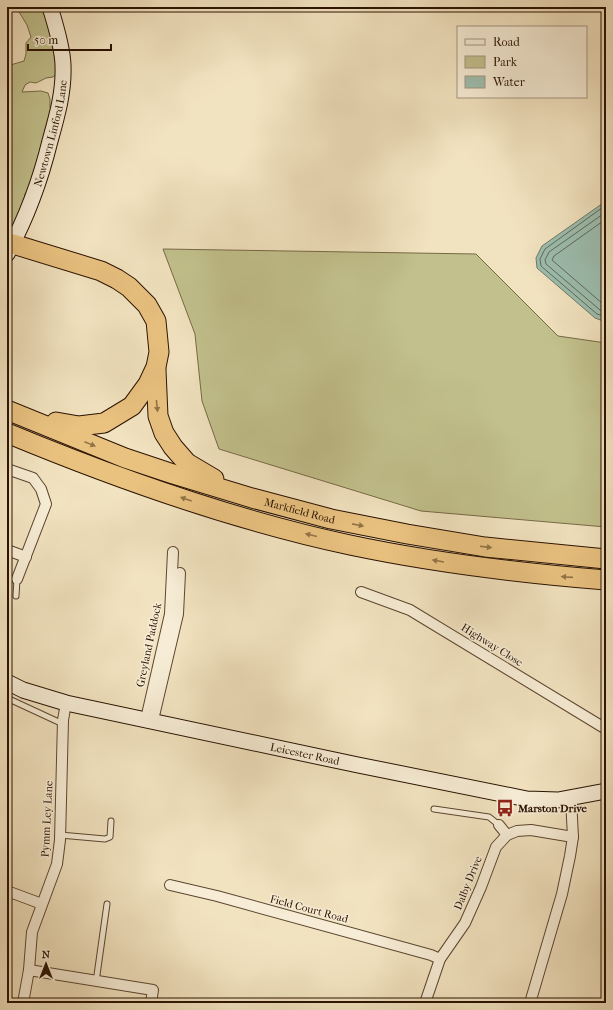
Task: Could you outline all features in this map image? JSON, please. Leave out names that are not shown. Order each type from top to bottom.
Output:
[{"type":"highway","points":[[10,249],[100,271],[129,286],[147,305],[156,321],[159,352],[156,367],[158,416],[164,433],[173,447],[187,463],[252,498]]},
{"type":"highway","points":[[28,418],[79,426],[104,423],[132,406],[148,384],[156,367]]},
{"type":"highway","name":"Markfield Road","points":[[7,410],[125,458],[252,498],[331,519],[406,534],[485,547],[606,559]]},
{"type":"highway","name":"Markfield Road","points":[[7,433],[129,480],[202,505],[278,527],[410,556],[480,568],[530,574],[606,580]]},
{"type":"street","name":"Newtown Linford Lane","points":[[10,249],[27,214],[40,181],[58,117],[62,95],[63,65],[56,27],[50,7]]},
{"type":"street","points":[[7,469],[33,478],[41,489],[46,504],[17,579]]},
{"type":"street","points":[[7,550],[26,557]]},
{"type":"street","name":"Greyland Paddock","points":[[150,720],[170,614],[172,552]]},
{"type":"street","points":[[150,720],[178,614],[180,573]]},
{"type":"street","name":"Highway Close","points":[[360,592],[410,610],[606,728]]},
{"type":"street","name":"Leicester Road","points":[[7,682],[22,690],[66,702],[358,765],[527,799],[570,799],[606,790]]},
{"type":"street","name":"Pymm Ley Lane","points":[[23,1003],[29,970],[32,932],[57,864],[60,835],[63,724],[66,702]]},
{"type":"street","points":[[530,1003],[562,894],[573,837],[570,799]]},
{"type":"street","points":[[499,825],[507,835],[517,831],[531,830],[573,837]]},
{"type":"street","name":"Dalby Drive","points":[[425,1003],[440,959],[465,922],[481,888],[496,847],[507,835]]},
{"type":"street","name":"Field Court Road","points":[[170,885],[270,910],[431,955],[440,959]]},
{"type":"street","points":[[7,891],[42,904]]},
{"type":"street","points":[[29,970],[153,990],[151,1003]]},
{"type":"lane","points":[[16,596],[17,579]]},
{"type":"lane","points":[[9,699],[63,724]]},
{"type":"lane","points":[[434,808],[489,817],[499,825]]},
{"type":"lane","points":[[60,835],[105,839],[110,837],[111,821]]},
{"type":"lane","points":[[96,982],[107,904]]},
{"type":"green space","points":[[16,7],[43,7],[55,47],[58,73],[53,77],[46,78],[36,83],[30,82],[25,85],[22,92],[41,91],[48,93],[50,107],[54,118],[29,188],[25,194],[23,206],[14,229],[7,230],[7,66],[24,61],[26,54],[26,43],[31,37],[27,25]]},
{"type":"green space","points":[[163,249],[476,254],[558,336],[606,343],[606,527],[421,511],[219,449],[202,401],[195,334]]},
{"type":"water","points":[[606,201],[606,322],[595,318],[537,268],[536,258],[542,246]]},
{"type":"place","name":"Marston Drive","points":[[505,808]]}]
